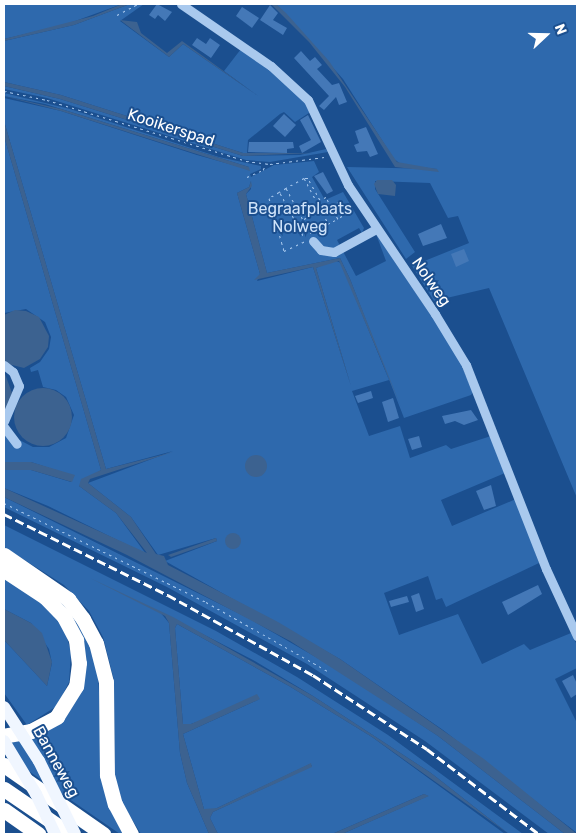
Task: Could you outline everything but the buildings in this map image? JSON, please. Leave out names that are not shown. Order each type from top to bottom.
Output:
[{"type":"highway","points":[[4,555],[68,599],[84,619],[96,643],[106,682],[108,774],[115,804],[131,834]]},
{"type":"highway","points":[[4,570],[45,597],[64,617],[76,640],[79,663],[76,686],[57,717],[32,732],[4,736]]},
{"type":"highway","points":[[4,765],[103,834]]},
{"type":"highway","points":[[4,789],[70,834]]},
{"type":"highway","points":[[4,810],[38,834]]},
{"type":"main road","name":"Banneweg","points":[[4,707],[39,761],[75,834]]},
{"type":"main road","name":"Banneweg","points":[[4,741],[36,794],[55,834]]},
{"type":"street","name":"Nolweg","points":[[181,4],[298,89],[317,114],[334,156],[376,229],[436,314],[466,365],[546,568],[577,636]]},
{"type":"street","points":[[309,241],[318,249],[334,252],[376,229]]},
{"type":"street","points":[[4,365],[13,372],[19,386],[4,421]]},
{"type":"street","points":[[4,427],[17,444]]},
{"type":"path","points":[[117,15],[138,4]]},
{"type":"path","name":"Kooikerspad","points":[[4,91],[47,100],[219,156],[266,164],[334,156]]},
{"type":"path","points":[[246,177],[263,170],[266,164]]},
{"type":"path","points":[[304,178],[329,224]]},
{"type":"path","points":[[279,192],[309,241],[284,251],[269,198],[279,192],[304,178],[308,178],[320,200],[330,195]]},
{"type":"path","points":[[286,188],[310,233],[348,214],[341,201],[331,206]]},
{"type":"path","points":[[326,197],[338,219]]},
{"type":"path","points":[[303,219],[321,209]]},
{"type":"path","points":[[4,503],[206,602],[329,672]]},
{"type":"green space","points":[[4,4],[122,4],[67,24],[4,39]]},
{"type":"green space","points":[[130,4],[144,4],[120,21],[169,57],[183,44],[258,96],[224,71],[241,49],[288,84],[312,111],[295,122],[284,112],[280,114],[248,140],[247,153],[243,153],[61,95],[4,82],[4,41],[74,25]]},
{"type":"green space","points":[[276,4],[577,4],[577,498],[489,288],[434,301],[412,266],[469,243],[458,216],[448,218],[430,183],[375,181],[375,189],[415,252],[406,259],[347,167],[437,169],[402,165],[394,159],[343,79]]},
{"type":"green space","points":[[4,86],[60,99],[243,156],[300,155],[326,149],[328,152],[270,162],[246,160],[47,98],[4,89]]},
{"type":"green space","name":"Begraafplaats Nolweg","points":[[4,93],[70,109],[219,157],[261,166],[261,169],[250,174],[251,177],[274,165],[314,161],[319,172],[312,177],[325,200],[343,192],[364,228],[362,233],[359,228],[337,240],[356,276],[386,261],[376,234],[455,351],[473,392],[471,395],[404,418],[350,279],[340,258],[267,273],[246,194],[251,189],[251,181],[249,187],[237,193],[260,274],[257,281],[313,267],[351,386],[316,268],[334,260],[341,263],[389,380],[352,391],[369,436],[400,426],[410,458],[446,445],[451,449],[491,436],[505,473],[441,500],[452,526],[516,499],[539,563],[446,607],[442,598],[436,600],[428,576],[384,593],[399,635],[458,614],[482,664],[524,644],[530,650],[571,633],[577,645],[577,668],[555,679],[577,723],[577,833],[443,730],[340,659],[165,561],[217,541],[216,538],[158,555],[131,517],[88,483],[173,451],[106,469],[4,121],[4,98],[61,111],[197,155],[247,169],[249,167],[45,104],[4,96]]},
{"type":"green space","points":[[4,136],[101,470],[79,486],[116,513],[146,554],[48,506],[4,488],[4,470],[31,470],[71,482],[74,476],[31,462],[4,462],[4,432],[33,447],[49,447],[66,438],[74,415],[66,397],[56,390],[43,387],[38,370],[31,372],[30,368],[40,362],[49,349],[51,337],[45,322],[26,309],[4,313]]},
{"type":"green space","points":[[4,497],[248,618],[340,671],[438,736],[565,834],[549,834],[425,741],[307,664],[167,587],[4,507]]},
{"type":"green space","points":[[4,525],[216,631],[297,677],[388,735],[523,834],[509,834],[431,773],[313,696],[253,660],[160,612],[169,623],[180,753],[187,783],[209,834],[141,834],[123,805],[115,778],[114,680],[103,637],[89,611],[64,585],[4,547]]},
{"type":"green space","points":[[4,577],[29,592],[57,618],[66,633],[71,653],[69,682],[57,706],[27,725],[4,693],[4,640],[47,686],[52,663],[49,649],[31,623],[4,609]]},
{"type":"green space","points":[[54,600],[64,600],[97,654],[102,751],[128,834],[120,834],[4,754],[4,741],[44,730],[82,671]]},
{"type":"green space","points":[[177,624],[289,686],[372,737],[505,834],[342,834],[428,796],[424,794],[332,834],[218,834],[210,818],[213,812],[312,766],[310,764],[207,812],[204,809],[183,734],[260,699],[191,724],[183,724],[175,628]]},
{"type":"shaded area","points":[[122,4],[130,4],[74,25],[4,41],[4,39],[93,16]]},
{"type":"shaded area","points":[[271,4],[276,4],[286,13],[329,61],[397,162],[437,169],[439,172],[395,167],[345,87],[309,42]]},
{"type":"shaded area","points":[[120,20],[137,22],[141,33],[167,53],[182,41],[258,96],[183,44],[169,57]]},
{"type":"shaded area","points":[[4,82],[61,95],[243,153],[313,153],[243,156],[60,99],[4,86]]},
{"type":"shaded area","points":[[4,96],[61,109],[249,167],[250,171],[61,111]]},
{"type":"shaded area","points":[[4,121],[106,469],[173,452],[90,479],[88,483],[131,517],[156,554],[164,556],[168,565],[278,622],[340,659],[484,759],[577,834],[565,834],[438,736],[290,641],[127,555],[4,497],[4,488],[147,553],[116,513],[79,486],[81,479],[101,470],[4,136]]},
{"type":"shaded area","points":[[377,180],[392,180],[396,185],[395,196],[378,194],[374,184]]},
{"type":"shaded area","points":[[251,181],[252,186],[246,194],[267,273],[340,258],[401,407],[339,261],[316,268],[351,386],[313,267],[254,280],[260,274],[237,193],[249,187]]},
{"type":"shaded area","points":[[15,310],[26,311],[39,317],[49,336],[48,347],[40,359],[24,368],[4,363],[4,315]]},
{"type":"shaded area","points":[[4,371],[12,393],[4,414]]},
{"type":"shaded area","points":[[43,388],[54,390],[67,401],[72,417],[70,428],[59,441],[43,446],[32,444],[19,433],[14,417],[16,406],[27,393]]},
{"type":"shaded area","points":[[256,455],[264,458],[267,466],[264,474],[256,477],[248,474],[245,466],[248,458]]},
{"type":"shaded area","points":[[4,462],[31,462],[75,475],[72,482],[31,470],[4,470]]},
{"type":"shaded area","points":[[230,533],[236,533],[241,538],[239,547],[230,549],[225,544],[225,538]]},
{"type":"shaded area","points":[[216,538],[217,541],[171,557],[168,555]]},
{"type":"shaded area","points":[[90,578],[173,617],[313,696],[431,773],[509,834],[372,737],[289,686],[177,624],[175,628],[183,724],[191,724],[257,694],[260,699],[183,734],[204,809],[217,808],[311,763],[312,767],[213,812],[210,818],[218,834],[209,834],[187,783],[180,753],[169,623],[165,616]]},
{"type":"shaded area","points":[[4,609],[31,623],[42,633],[52,662],[47,686],[4,640]]},
{"type":"shaded area","points":[[424,794],[429,796],[342,834],[332,834]]},
{"type":"railway","points":[[4,514],[168,595],[313,675],[427,749],[539,834]]}]
